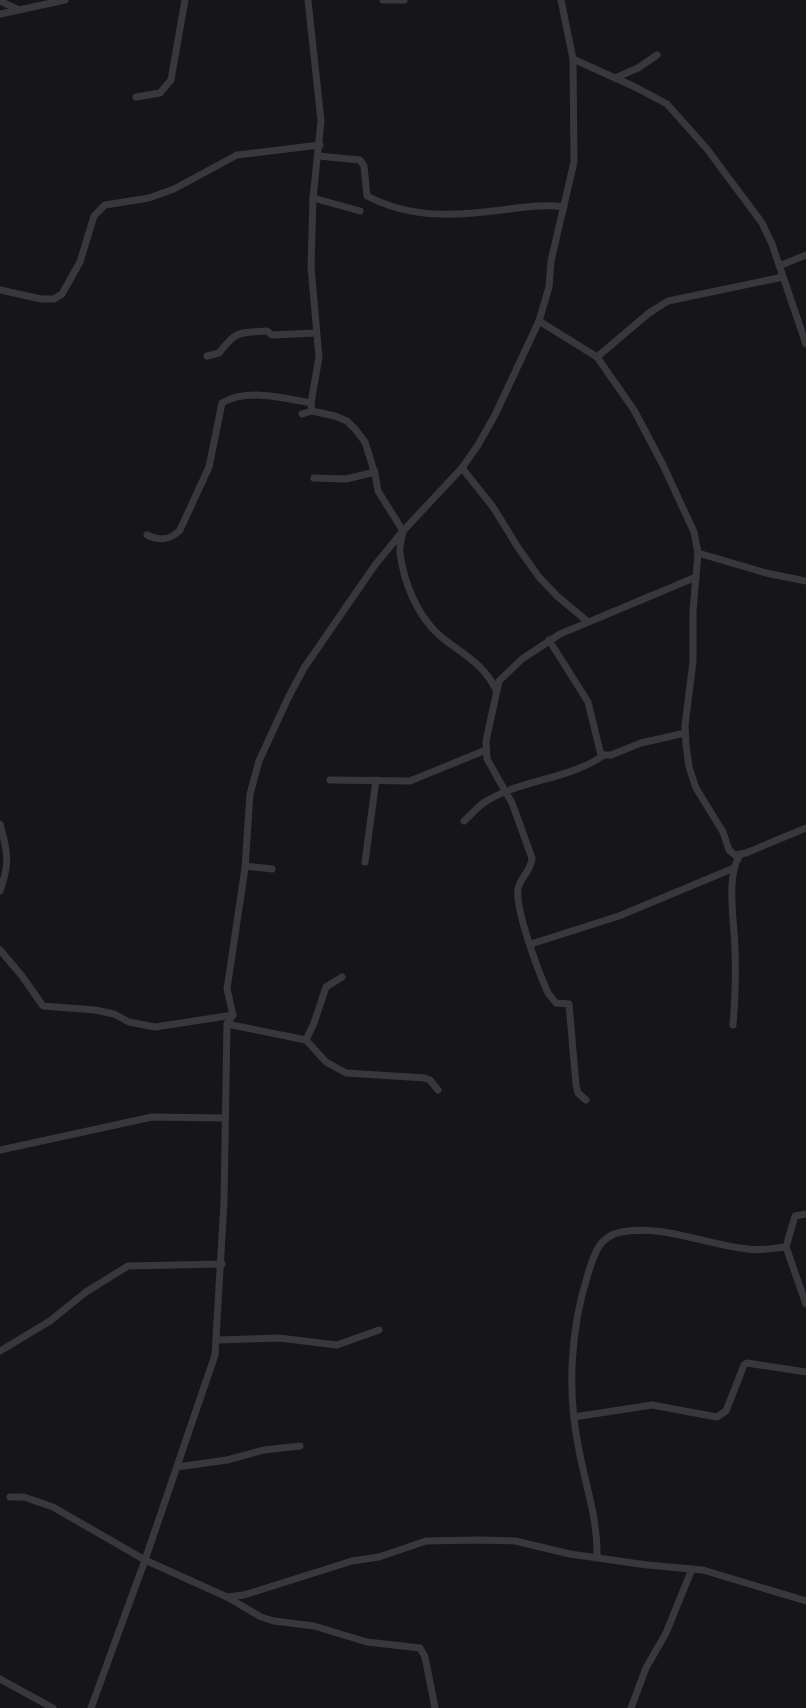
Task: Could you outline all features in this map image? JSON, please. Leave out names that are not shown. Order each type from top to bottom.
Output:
[{"type":"street","points":[[0,14],[65,0]]},
{"type":"street","points":[[136,97],[160,93],[171,80],[186,0]]},
{"type":"street","points":[[308,0],[321,121],[313,198],[310,267],[319,357],[311,403],[312,411]]},
{"type":"street","points":[[383,0],[404,0]]},
{"type":"street","points":[[233,1015],[227,989],[245,866],[250,794],[259,761],[304,668],[374,565],[402,531],[462,468],[495,415],[539,321],[549,287],[551,261],[574,162],[573,59],[561,0]]},
{"type":"street","points":[[0,1],[17,9]]},
{"type":"street","points":[[616,78],[638,68],[657,55]]},
{"type":"street","points":[[573,59],[667,104],[707,149],[762,223],[806,344]]},
{"type":"street","points":[[0,290],[41,299],[54,299],[62,294],[80,262],[94,216],[105,205],[149,198],[174,189],[237,155],[320,145]]},
{"type":"street","points":[[318,156],[360,160],[364,166],[367,196],[416,214],[438,216],[545,205],[564,207]]},
{"type":"street","points":[[313,198],[360,211]]},
{"type":"street","points":[[779,266],[806,255]]},
{"type":"street","points":[[597,357],[649,313],[668,302],[783,278]]},
{"type":"street","points":[[539,321],[597,357],[634,410],[687,514],[698,554],[693,662],[685,733],[689,767],[696,788],[723,832],[729,850],[735,855],[806,828]]},
{"type":"street","points":[[207,356],[219,353],[233,335],[241,333],[266,331],[272,335],[316,333]]},
{"type":"street","points":[[147,535],[156,539],[166,538],[175,536],[180,530],[209,467],[222,404],[235,398],[256,396],[311,403]]},
{"type":"street","points":[[302,414],[312,411],[341,419],[355,429],[364,442],[375,472],[378,491],[402,531],[400,552],[414,600],[422,616],[439,634],[482,667],[490,677],[496,690]]},
{"type":"street","points":[[462,468],[493,507],[519,549],[539,576],[557,596],[587,621]]},
{"type":"street","points":[[314,478],[346,479],[375,472]]},
{"type":"street","points":[[698,554],[806,581]]},
{"type":"street","points":[[586,1100],[578,1093],[576,1085],[569,1004],[556,1003],[548,993],[531,944],[518,895],[518,887],[532,866],[532,858],[507,792],[497,779],[486,750],[496,690],[507,672],[549,640],[587,621],[696,577]]},
{"type":"street","points":[[549,640],[588,702],[594,717],[599,752],[604,755]]},
{"type":"street","points":[[464,821],[485,802],[507,792],[591,765],[604,755],[663,737],[685,733]]},
{"type":"street","points":[[330,780],[410,780],[430,774],[486,750]]},
{"type":"street","points":[[365,862],[376,780]]},
{"type":"street","points":[[0,824],[7,873],[0,891]]},
{"type":"street","points":[[733,1025],[735,953],[732,900],[734,868],[740,854]]},
{"type":"street","points":[[245,866],[272,869]]},
{"type":"street","points":[[531,944],[619,916],[734,868]]},
{"type":"street","points":[[0,950],[4,959],[43,1006],[96,1010],[114,1014],[140,1025],[155,1027],[233,1015]]},
{"type":"street","points":[[306,1040],[326,987],[342,977]]},
{"type":"street","points":[[91,1708],[145,1560],[215,1355],[222,1264],[226,1024],[233,1015]]},
{"type":"street","points":[[226,1024],[306,1040],[326,1062],[346,1073],[425,1078],[430,1080],[438,1090]]},
{"type":"street","points":[[0,1150],[152,1117],[224,1118]]},
{"type":"street","points":[[806,1214],[795,1216],[786,1248],[806,1304]]},
{"type":"street","points":[[597,1558],[595,1514],[580,1457],[574,1417],[573,1341],[576,1321],[596,1250],[603,1239],[621,1232],[634,1231],[662,1233],[750,1250],[786,1248]]},
{"type":"street","points":[[0,1351],[50,1321],[86,1292],[128,1266],[160,1263],[222,1264]]},
{"type":"street","points":[[217,1340],[279,1338],[337,1345],[379,1330]]},
{"type":"street","points":[[574,1417],[652,1405],[717,1417],[726,1411],[744,1365],[747,1363],[806,1372]]},
{"type":"street","points":[[177,1467],[227,1460],[264,1450],[300,1446]]},
{"type":"street","points":[[10,1497],[24,1497],[53,1507],[145,1560],[227,1597],[260,1617],[274,1621],[314,1626],[367,1642],[420,1648],[425,1657],[434,1708]]},
{"type":"street","points":[[227,1597],[244,1595],[352,1560],[379,1557],[426,1541],[515,1541],[597,1558],[692,1569],[726,1575],[806,1601]]},
{"type":"street","points":[[631,1708],[646,1668],[666,1633],[692,1569]]},
{"type":"street","points":[[0,1680],[53,1708]]}]
